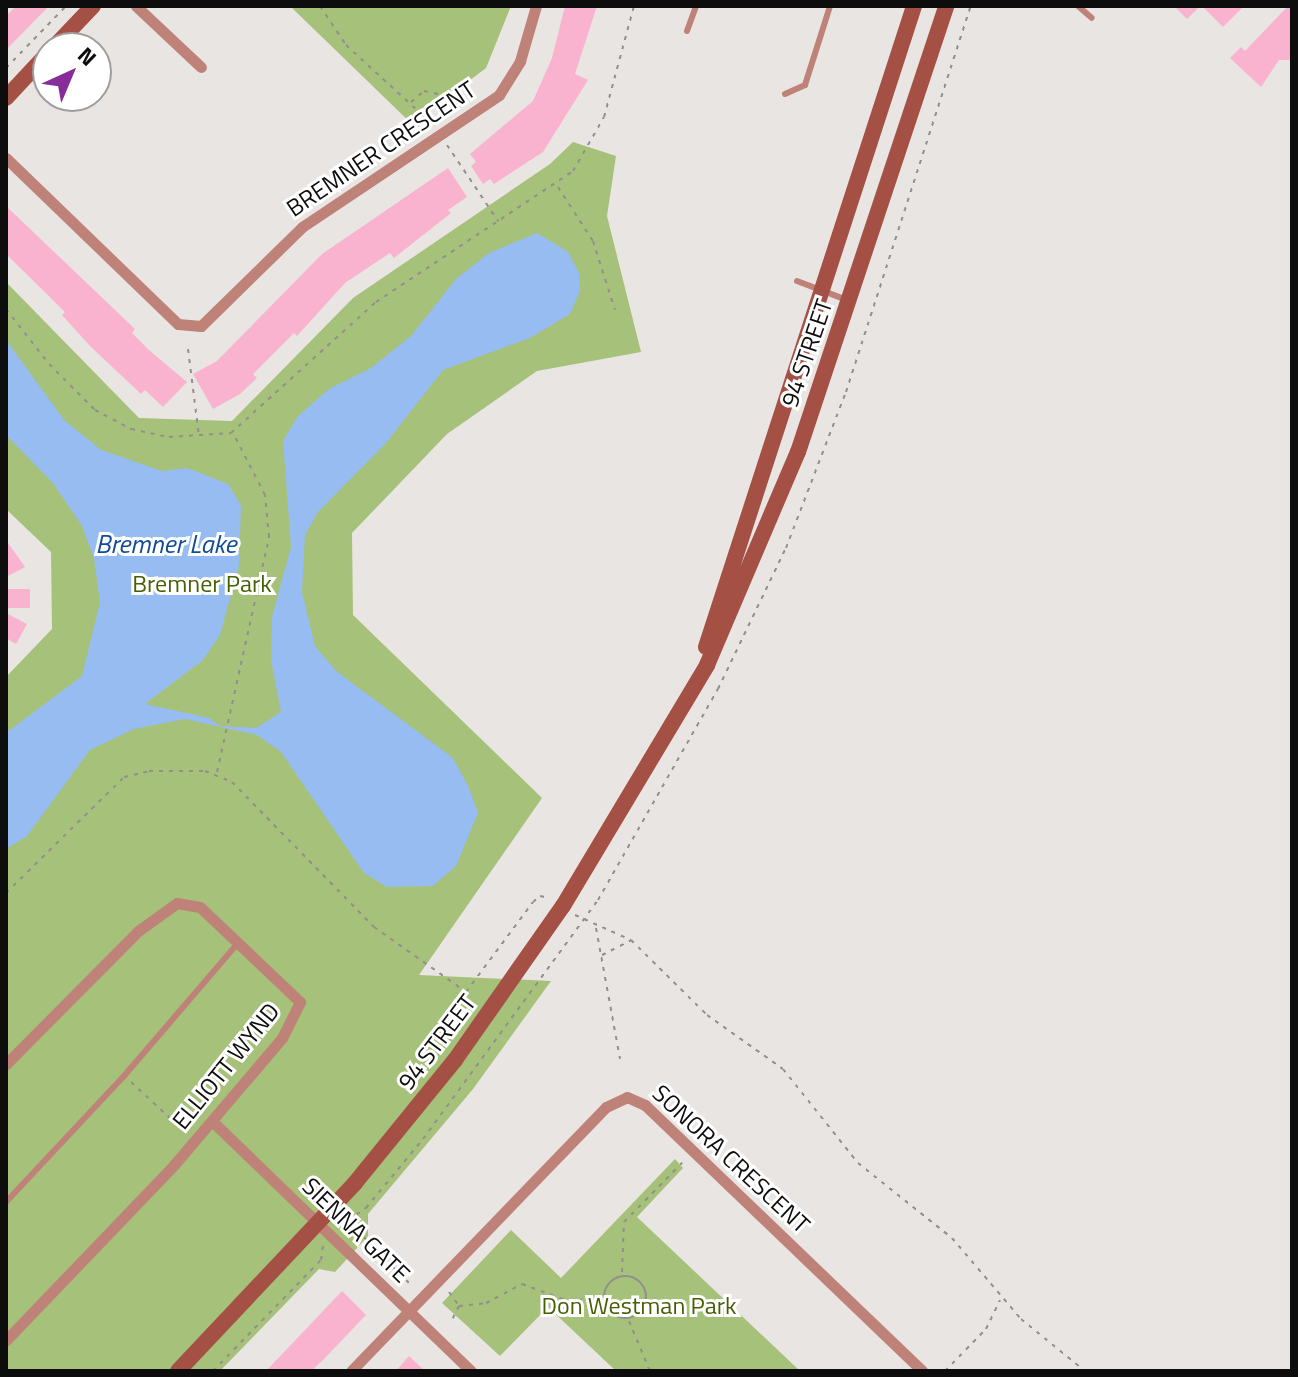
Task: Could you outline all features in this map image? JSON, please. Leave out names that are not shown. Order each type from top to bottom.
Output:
[{"type":"main road","points":[[68,32],[93,6]]},
{"type":"main road","name":"94 STREET","points":[[683,703],[823,290],[914,6]]},
{"type":"main road","name":"94 STREET","points":[[178,1371],[317,1224],[455,1060],[563,906],[683,703],[745,587],[850,301],[946,6]]},
{"type":"main road","points":[[6,98],[32,70]]},
{"type":"street","points":[[136,6],[201,67]]},
{"type":"street","name":"BREMNER CRESCENT","points":[[6,158],[178,324],[201,326],[302,227],[499,95],[515,72],[536,6]]},
{"type":"street","name":"ELLIOTT WYND","points":[[6,1064],[166,907],[190,902],[200,907],[239,942],[301,1005],[282,1038],[212,1121],[6,1340]]},
{"type":"street","name":"SONORA CRESCENT","points":[[351,1371],[606,1107],[627,1097],[645,1105],[922,1371]]},
{"type":"street","name":"SIENNA GATE","points":[[212,1121],[471,1371]]},
{"type":"lane","points":[[687,31],[696,6]]},
{"type":"lane","points":[[785,94],[805,85],[830,6]]},
{"type":"lane","points":[[1078,6],[1092,18]]},
{"type":"lane","points":[[797,281],[850,301]]},
{"type":"lane","points":[[6,1202],[124,1076],[239,942]]},
{"type":"path","points":[[6,68],[66,6]]},
{"type":"path","points":[[320,6],[346,45],[430,122]]},
{"type":"path","points":[[6,309],[95,410],[131,429],[200,437],[233,432],[376,302],[557,186],[582,160],[598,132],[634,6]]},
{"type":"path","points":[[411,102],[424,91],[448,96],[454,105]]},
{"type":"path","points":[[449,148],[498,221]]},
{"type":"path","points":[[557,186],[587,229],[615,310]]},
{"type":"path","points":[[188,349],[200,437]]},
{"type":"path","points":[[217,773],[229,725],[247,620],[269,537],[265,495],[233,432]]},
{"type":"path","points":[[6,893],[124,777],[149,771],[217,773],[232,782],[374,927],[466,992],[536,898],[545,895],[596,927],[631,940],[707,1015],[793,1078],[841,1146],[952,1238],[1001,1298],[1085,1371]]},
{"type":"path","points":[[596,927],[620,1059]]},
{"type":"path","points":[[601,956],[631,940]]},
{"type":"path","points":[[124,1076],[194,1141]]},
{"type":"path","points":[[622,1273],[619,1242],[624,1222],[682,1163]]},
{"type":"path","points":[[349,1221],[411,1285]]},
{"type":"path","points":[[622,1273],[609,1281],[606,1298],[610,1311],[629,1321],[650,1371]]},
{"type":"path","points":[[622,1273],[636,1278],[643,1292],[642,1310],[629,1321]]},
{"type":"path","points":[[459,1306],[486,1303],[522,1284],[568,1301],[606,1298]]},
{"type":"path","points":[[449,1292],[459,1306]]},
{"type":"path","points":[[945,1371],[986,1329],[1001,1298]]},
{"type":"path","points":[[451,1322],[459,1306]]},
{"type":"green space","points":[[290,6],[511,6],[486,68],[432,109],[417,129]]},
{"type":"green space","name":"Bremner Park","points":[[573,142],[616,156],[607,216],[641,352],[537,371],[447,434],[352,533],[353,615],[542,798],[419,975],[551,981],[473,1089],[368,1214],[368,1236],[335,1272],[319,1269],[220,1371],[6,1371],[6,677],[52,629],[51,552],[6,509],[6,282],[139,418],[232,421],[353,298],[550,164]]},
{"type":"green space","name":"Don Westman Park","points":[[675,1159],[683,1168],[637,1217],[800,1371],[616,1371],[548,1307],[500,1356],[442,1303],[511,1230],[561,1278]]},
{"type":"water","name":"Bremner Lake","points":[[537,233],[568,252],[579,273],[580,291],[570,314],[530,338],[443,370],[386,443],[318,512],[305,535],[302,592],[315,646],[336,671],[453,758],[469,788],[478,813],[456,866],[433,886],[387,887],[364,873],[281,752],[257,735],[185,719],[134,729],[90,750],[27,836],[6,849],[6,733],[82,676],[100,602],[94,559],[82,526],[53,483],[6,435],[6,340],[64,420],[101,450],[162,471],[187,468],[228,484],[241,505],[239,566],[220,635],[203,660],[145,704],[209,718],[220,726],[256,728],[281,712],[271,660],[272,617],[291,547],[283,441],[298,416],[329,389],[371,368],[411,336],[456,279],[489,253]]},
{"type":"building","points":[[16,6],[49,6],[6,50],[6,16]]},
{"type":"building","points":[[565,6],[597,6],[575,74],[588,80],[543,152],[494,184],[490,179],[483,184],[471,166],[476,162],[470,154],[533,101],[552,58]]},
{"type":"building","points":[[1174,6],[1200,6],[1187,19]]},
{"type":"building","points":[[1202,6],[1244,6],[1223,27]]},
{"type":"building","points":[[1288,6],[1292,6],[1292,60],[1279,60],[1261,87],[1230,58],[1241,47],[1245,51]]},
{"type":"building","points":[[448,168],[467,197],[394,258],[390,253],[345,283],[297,336],[294,333],[253,374],[257,378],[240,394],[213,409],[193,374],[217,361],[322,254]]},
{"type":"building","points":[[6,206],[135,329],[132,333],[149,350],[187,382],[163,407],[145,390],[141,394],[90,346],[62,315],[65,312],[6,254]]},
{"type":"building","points":[[6,540],[25,567],[6,577]]},
{"type":"building","points":[[6,589],[30,589],[30,608],[6,608]]},
{"type":"building","points":[[6,613],[27,624],[16,644],[6,638]]},
{"type":"building","points":[[342,1291],[366,1315],[311,1371],[266,1371]]},
{"type":"building","points":[[409,1356],[425,1371],[396,1371]]}]
